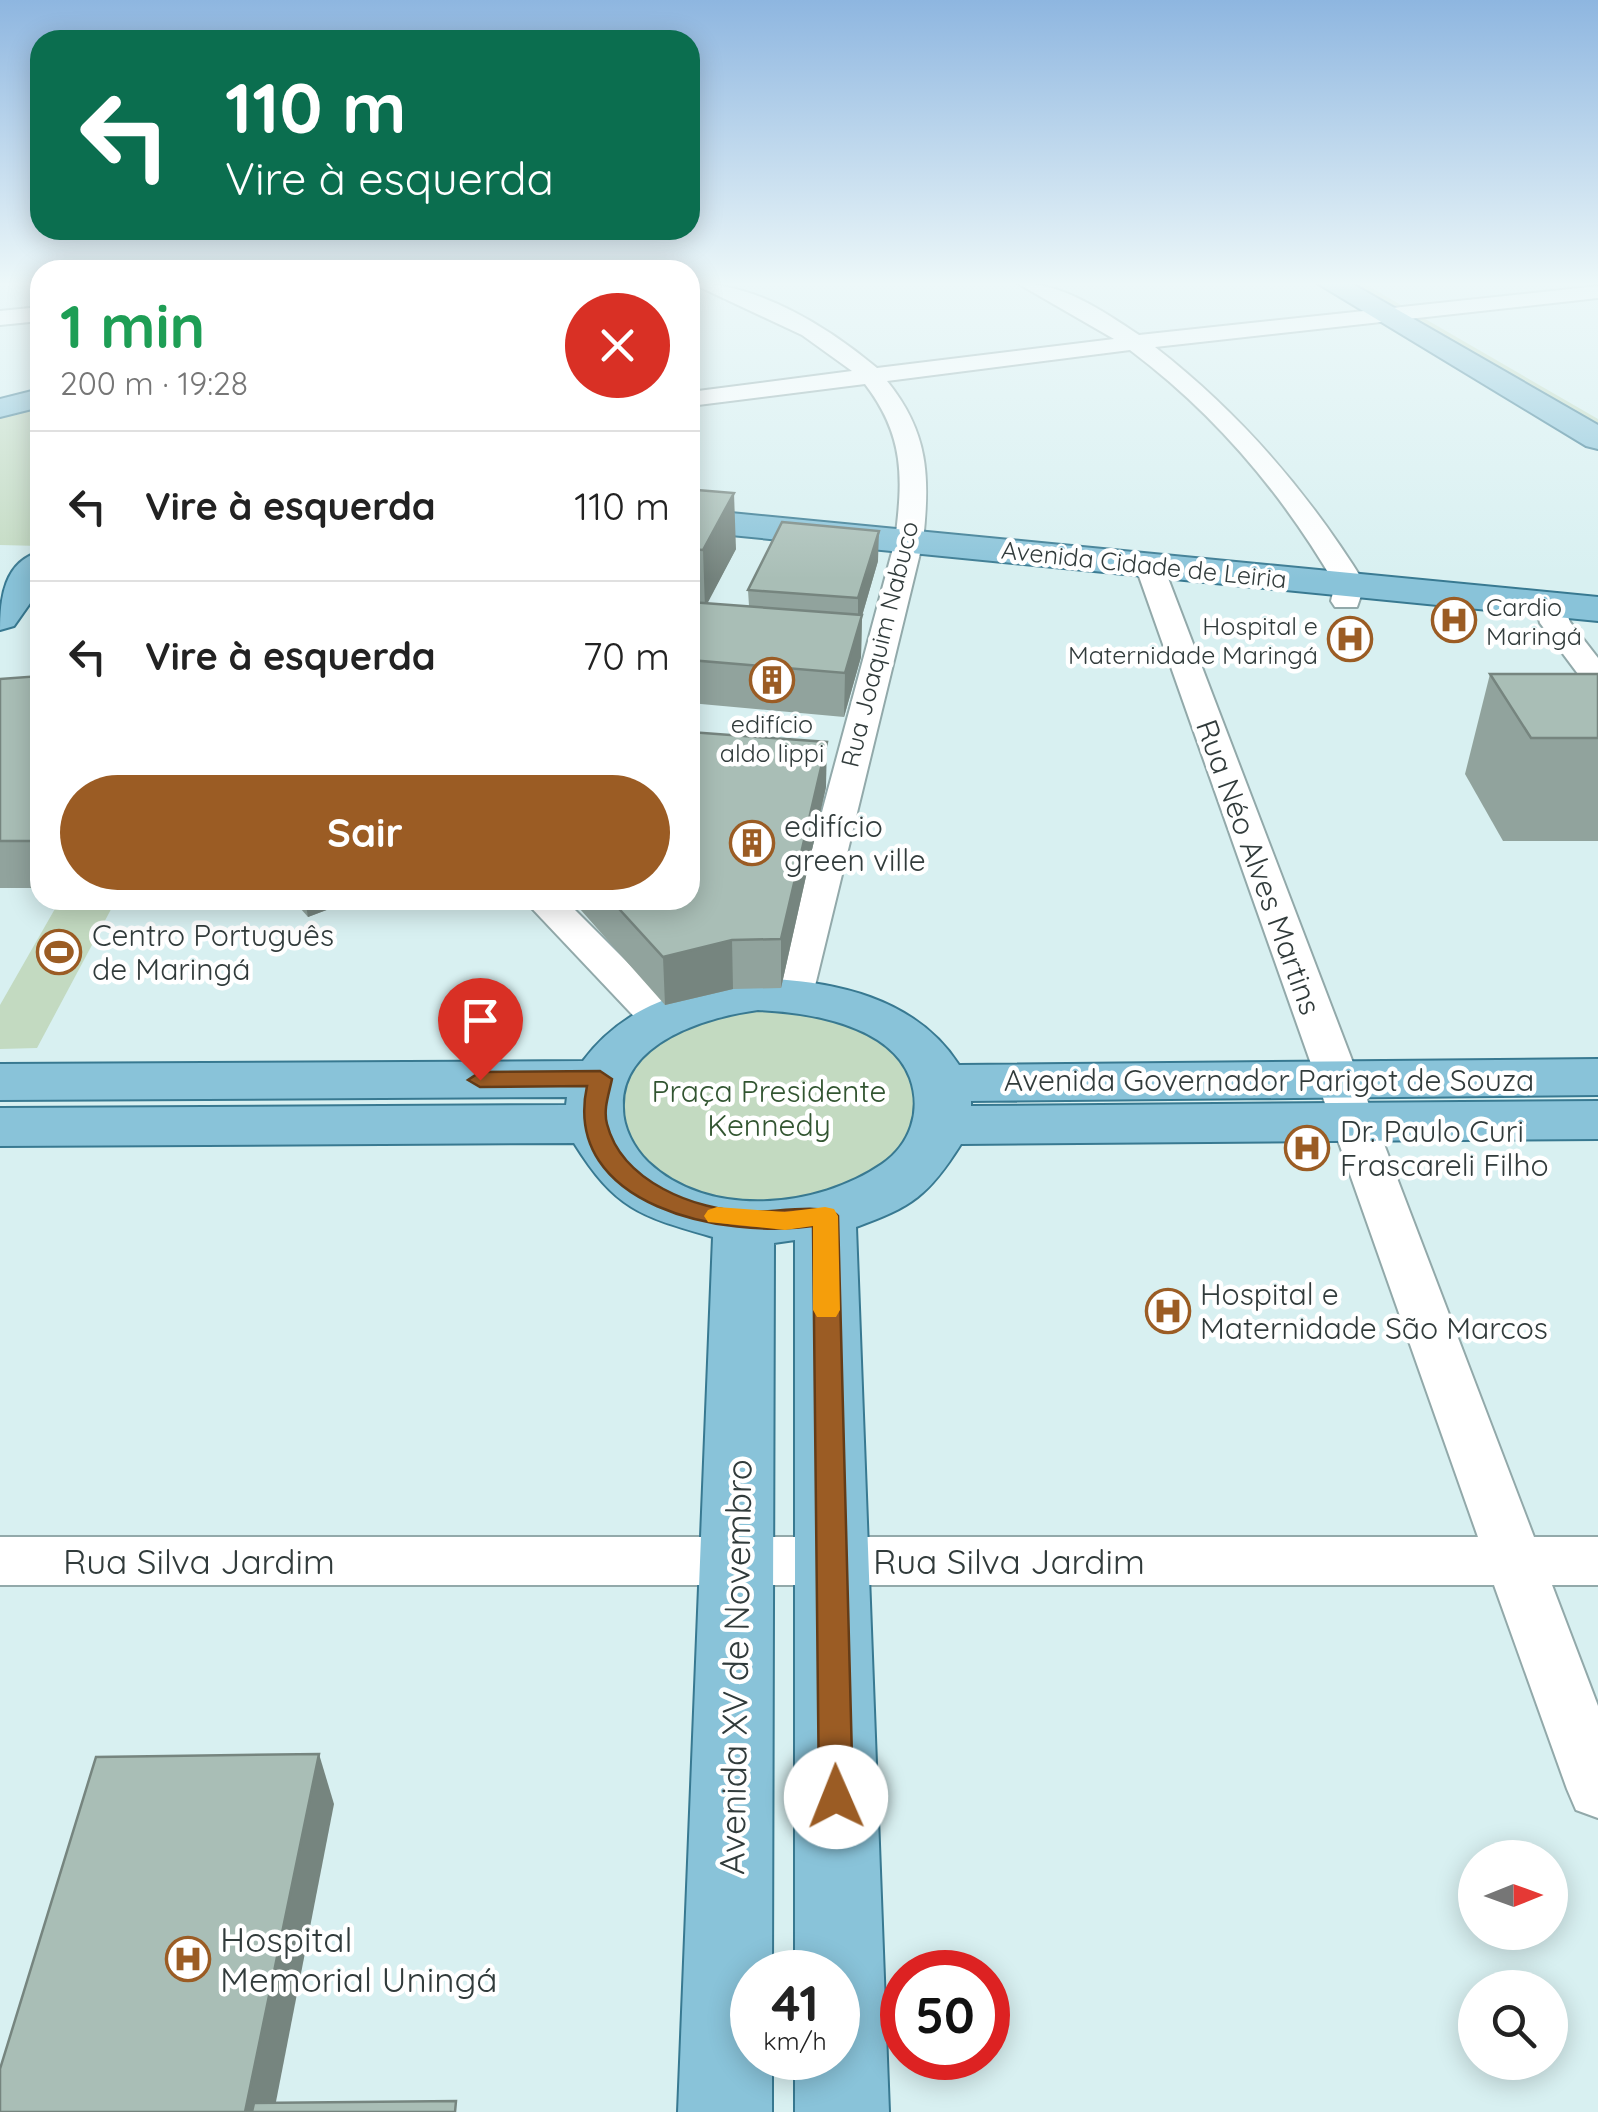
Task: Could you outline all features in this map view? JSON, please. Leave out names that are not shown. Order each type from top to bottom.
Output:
[{"type":"main road","points":[[1502,382],[1598,439]]},
{"type":"main road","points":[[1548,382],[1598,410]]},
{"type":"main road","points":[[0,408],[30,400]]},
{"type":"main road","name":"Avenida Cidade de Leiria","points":[[700,521],[905,550],[1552,614],[1598,627]]},
{"type":"main road","name":"Avenida Cidade de Leiria","points":[[700,540],[905,550]]},
{"type":"main road","points":[[0,618],[30,551]]},
{"type":"main road","name":"Avenida Cidade de Leiria","points":[[1552,614],[1598,609]]},
{"type":"main road","points":[[793,994],[858,1009],[887,1022],[928,1060],[941,1104],[934,1144],[904,1180],[854,1207],[825,1216],[744,1221],[701,1214],[630,1179],[608,1154],[598,1102],[616,1054],[660,1019],[723,998],[793,994]]},
{"type":"main road","name":"Avenida Governador Parigot de Souza","points":[[1345,1101],[1598,1077]]},
{"type":"main road","points":[[0,1082],[598,1102]]},
{"type":"main road","name":"Avenida Governador Parigot de Souza","points":[[941,1104],[1345,1101],[1598,1120]]},
{"type":"main road","points":[[0,1127],[598,1102]]},
{"type":"main road","points":[[825,1216],[842,2112]]},
{"type":"main road","name":"Avenida XV de Novembro","points":[[725,2112],[744,1221]]},
{"type":"street","points":[[700,397],[816,382]]},
{"type":"street","name":"Rua Joaquim Nabuco","points":[[793,994],[905,550],[916,483],[909,440],[896,403],[880,382]]},
{"type":"street","points":[[1178,382],[1214,412],[1290,494],[1348,593]]},
{"type":"street","name":"Rua Néo Alves Martins","points":[[1151,574],[1598,1789]]},
{"type":"street","points":[[1552,614],[1598,679]]},
{"type":"street","points":[[553,910],[660,1019]]},
{"type":"street","name":"Rua Silva Jardim","points":[[0,1560],[1598,1561]]},
{"type":"green space","points":[[1507,382],[1533,382],[1598,419],[1598,435]]},
{"type":"green space","points":[[30,400],[30,546],[0,545],[0,408]]},
{"type":"green space","name":"Centro Português de Maringá","points":[[54,910],[111,910],[37,1048],[0,1049],[0,1005]]},
{"type":"green space","name":"Praça Presidente Kennedy","points":[[826,999],[940,1083],[882,1194],[701,1214],[594,1109],[660,1019]]},
{"type":"building","points":[[700,490],[734,493],[703,550]]},
{"type":"building","points":[[782,522],[879,531],[858,598],[748,590]]},
{"type":"building","points":[[700,603],[862,615],[845,673],[700,661]]},
{"type":"building","points":[[1490,674],[1598,674],[1598,738],[1531,738]]},
{"type":"building","points":[[30,677],[30,841],[0,841],[0,679]]},
{"type":"building","points":[[700,733],[827,742],[781,939],[732,940],[663,957],[620,910],[700,910]]},
{"type":"building","name":"Hospital Memorial Uningá","points":[[319,1754],[245,2112],[0,2112],[0,2069],[96,1757]]},
{"type":"building","points":[[456,2101],[455,2112],[252,2112],[254,2103]]},
{"type":"slow traffic","points":[[717,1216],[744,1221],[785,1221],[825,1216],[827,1310]]},
{"type":"place","name":"Cardio Maringá","points":[[1454,620]]},
{"type":"place","name":"Hospital e Maternidade Maringá","points":[[1350,639]]},
{"type":"place","name":"edifício aldo lippi","points":[[772,680]]},
{"type":"place","name":"edifício green ville","points":[[752,843]]},
{"type":"place","name":"Centro Português de Maringá","points":[[59,952]]},
{"type":"place","name":"Dr. Paulo Curi Frascareli Filho","points":[[1307,1148]]},
{"type":"place","name":"Hospital e Maternidade São Marcos","points":[[1168,1311]]},
{"type":"place","name":"Hospital Memorial Uningá","points":[[188,1959]]},
{"type":"route","points":[[480,1080],[600,1079],[595,1124],[608,1154],[630,1179],[662,1199],[701,1214],[744,1221],[825,1216],[836,1797]]}]
